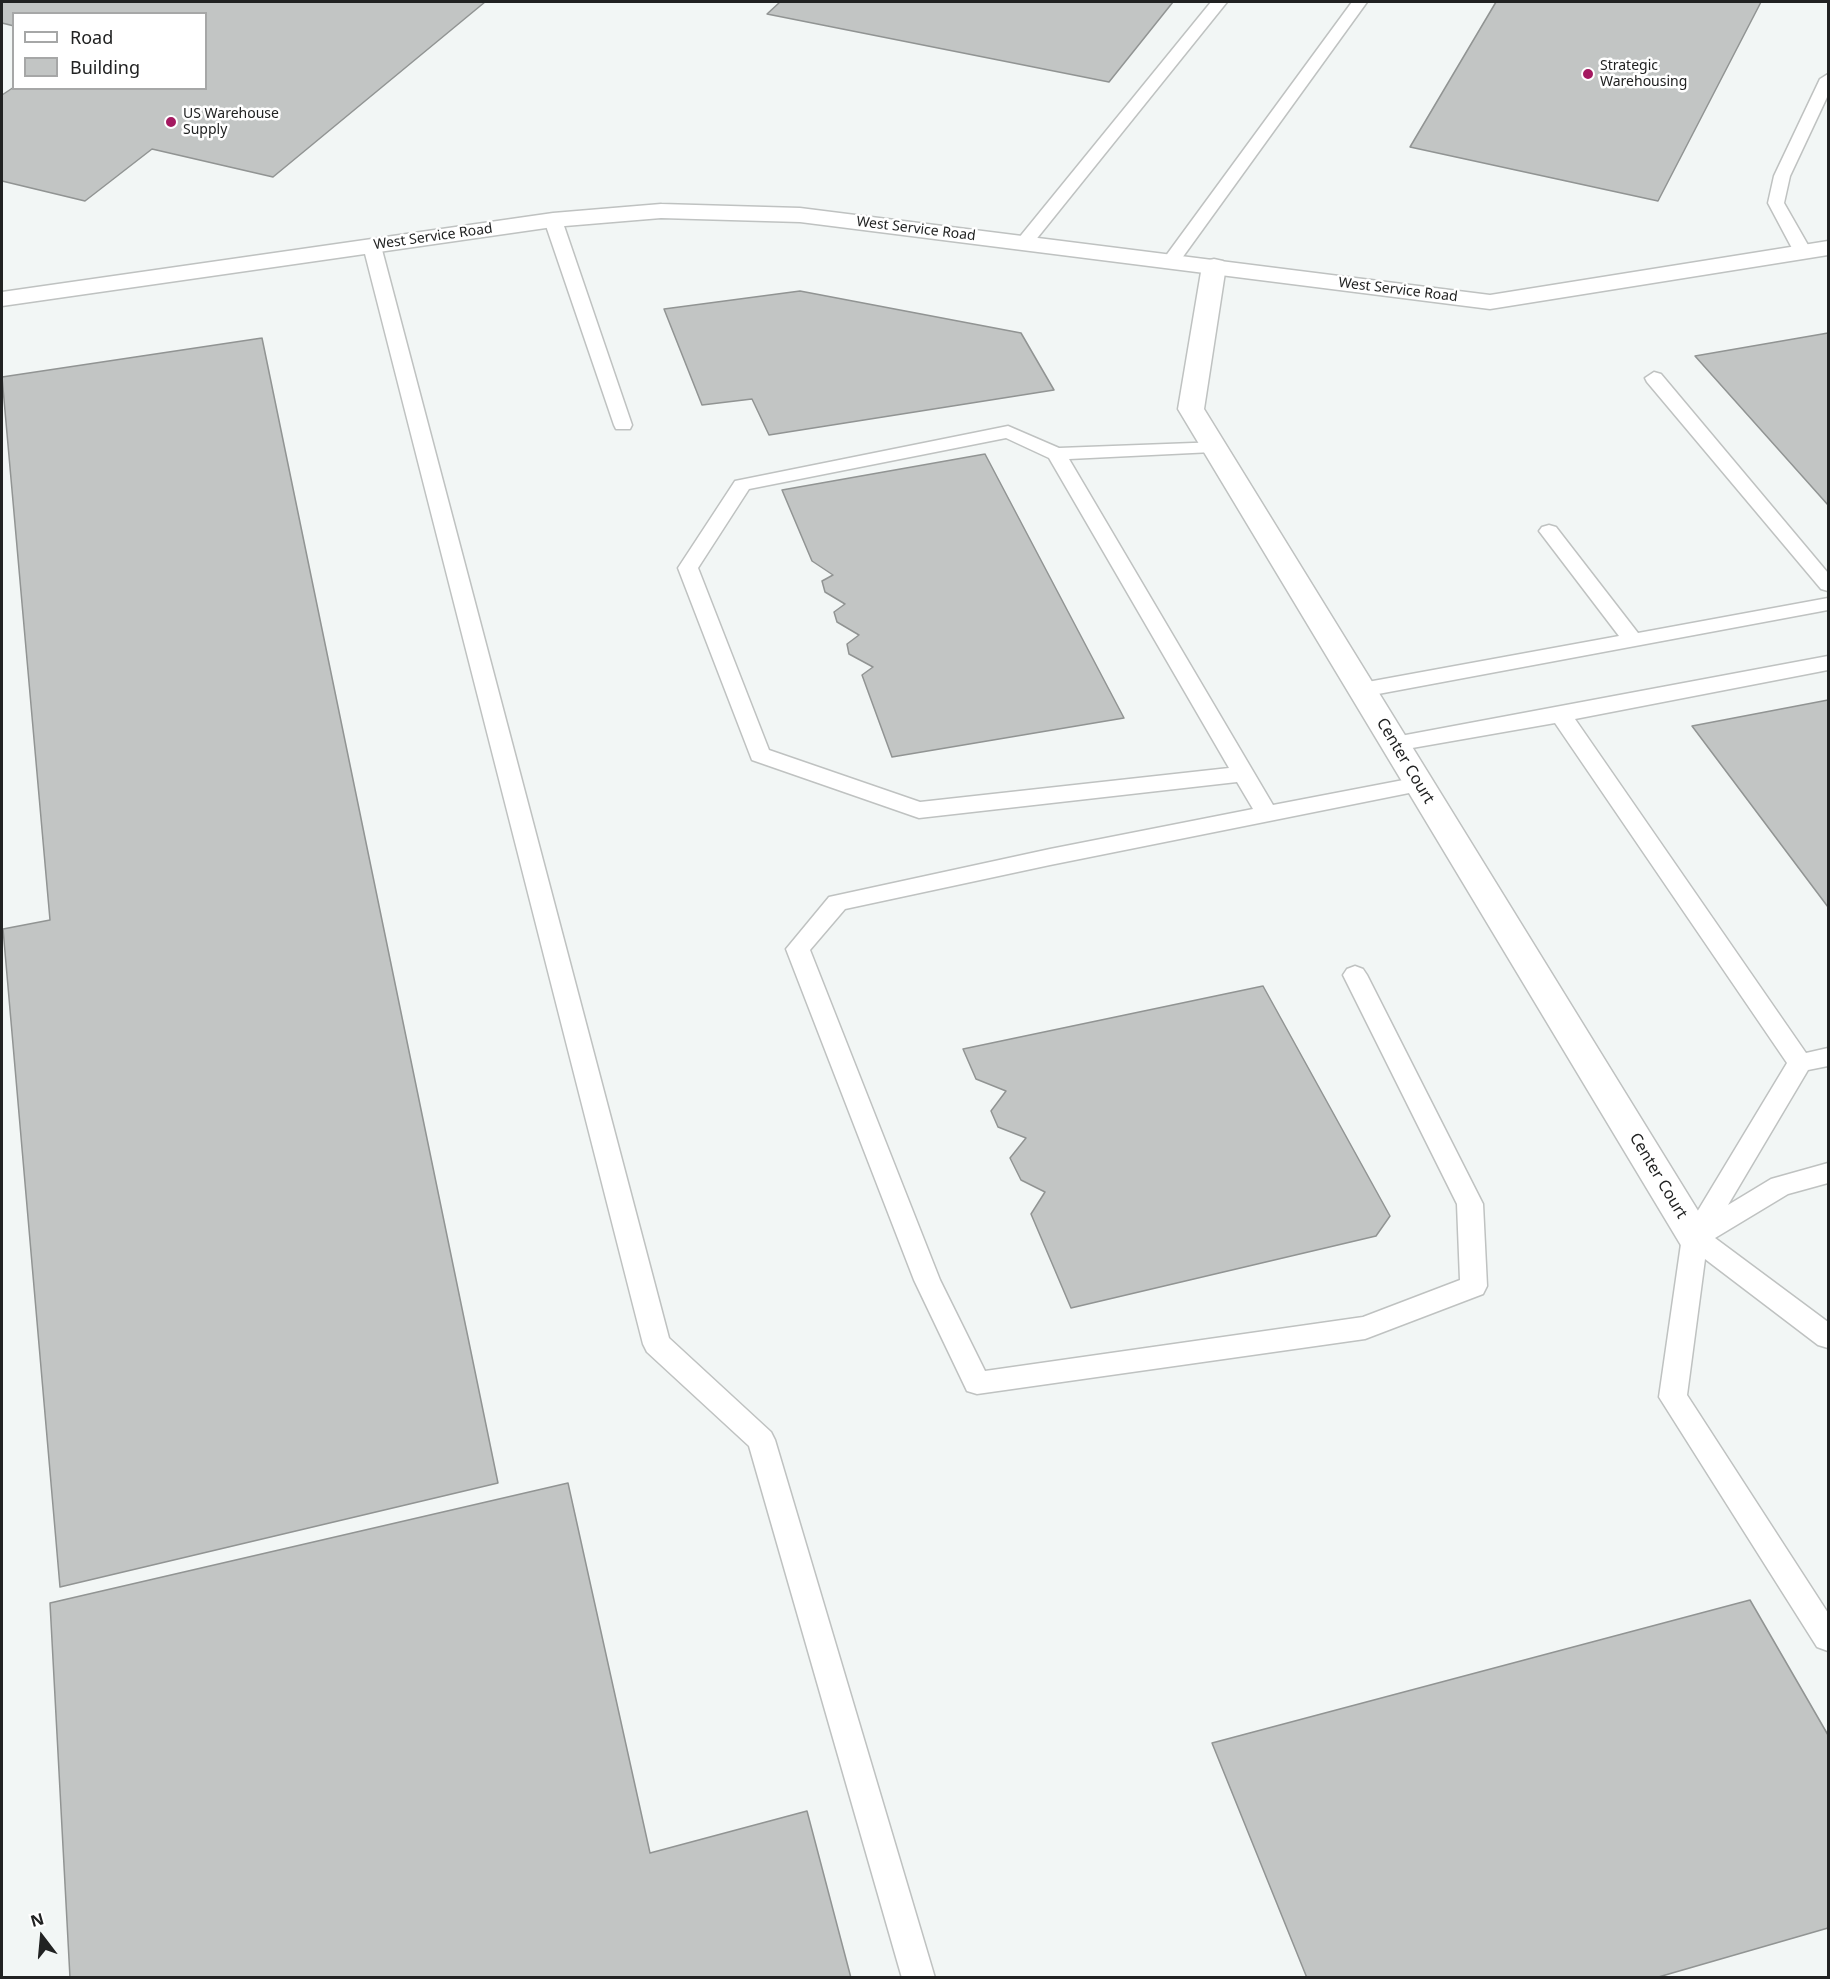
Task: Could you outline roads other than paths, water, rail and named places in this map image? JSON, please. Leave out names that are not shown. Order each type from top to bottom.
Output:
[{"type":"street","name":"West Service Road","points":[[2,299],[553,220],[661,211],[800,215],[1490,302],[1828,248]]},
{"type":"street","name":"Center Court","points":[[1214,266],[1191,409],[1695,1237]]},
{"type":"lane","points":[[1024,243],[1219,2]]},
{"type":"lane","points":[[1171,261],[1359,2]]},
{"type":"lane","points":[[1803,252],[1776,203],[1782,176],[1828,79]]},
{"type":"lane","points":[[553,220],[623,425]]},
{"type":"lane","points":[[372,246],[657,1344],[761,1440],[919,1977]]},
{"type":"lane","points":[[1654,378],[1828,585]]},
{"type":"lane","points":[[1213,446],[1056,454],[1008,432],[742,485],[687,568],[760,755],[919,810],[1243,774]]},
{"type":"lane","points":[[1056,454],[1267,814]]},
{"type":"lane","points":[[1549,531],[1633,640]]},
{"type":"lane","points":[[1362,690],[1828,604]]},
{"type":"lane","points":[[1395,744],[1562,716],[1828,663]]},
{"type":"lane","points":[[1562,716],[1800,1063]]},
{"type":"lane","points":[[1355,975],[1470,1204],[1474,1286],[1365,1328],[977,1383],[927,1280],[798,950],[837,903],[1419,784]]},
{"type":"lane","points":[[1828,1057],[1800,1063],[1695,1237],[1673,1397],[1828,1638]]},
{"type":"lane","points":[[1695,1237],[1780,1186],[1828,1173]]},
{"type":"lane","points":[[1695,1237],[1828,1336]]},
{"type":"place","name":"Strategic Warehousing","points":[[1588,74]]},
{"type":"place","name":"US Warehouse Supply","points":[[171,122]]}]
